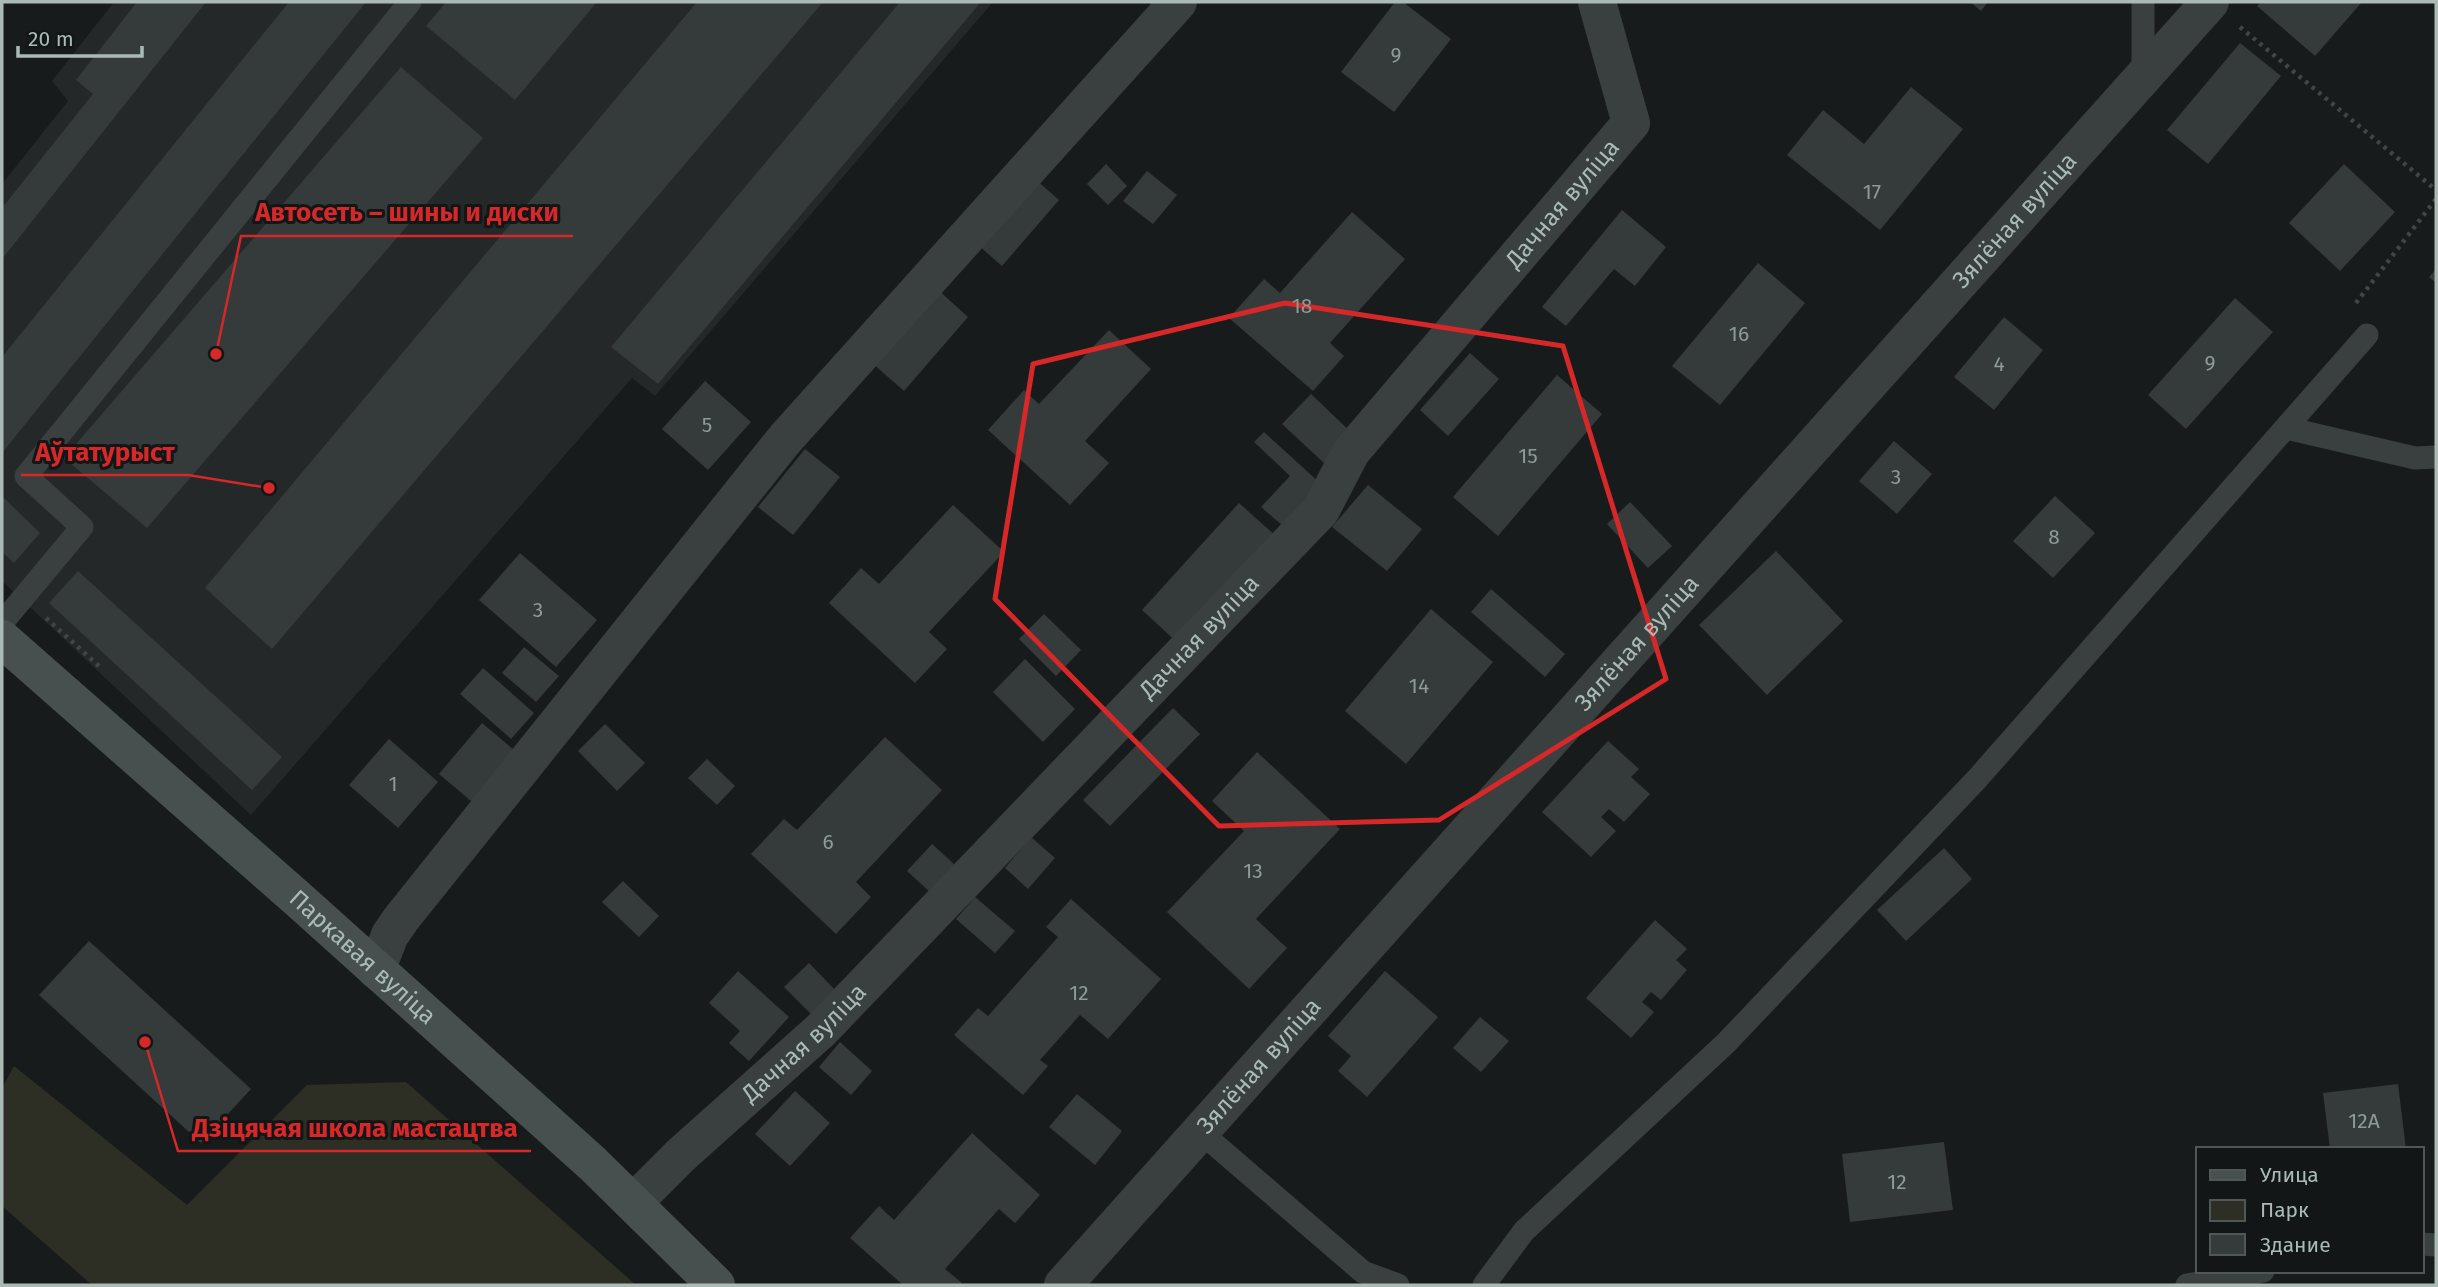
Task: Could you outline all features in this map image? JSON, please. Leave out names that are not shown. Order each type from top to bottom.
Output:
[{"type":"street","points":[[376,970],[390,935],[401,919],[785,439],[1178,2]]},
{"type":"street","name":"Дачная вуліца","points":[[634,1202],[681,1155],[821,1030],[1321,510],[1351,452],[1631,124],[1597,2]]},
{"type":"street","name":"Зялёная вуліца","points":[[1063,1285],[1198,1130],[2210,2]]},
{"type":"street","name":"Паркавая вуліца","points":[[2,639],[634,1202],[716,1285]]},
{"type":"lane","points":[[2,624],[82,527],[26,476],[410,2]]},
{"type":"lane","points":[[2143,2],[2143,78]]},
{"type":"lane","points":[[1484,1285],[1524,1231],[1726,1043],[1977,779],[2367,335]]},
{"type":"lane","points":[[2286,428],[2415,458],[2436,457]]},
{"type":"lane","points":[[1198,1130],[1363,1272],[1398,1285]]},
{"type":"lane","points":[[2187,1285],[2252,1273]]},
{"type":"path","points":[[2210,2],[2436,190]]},
{"type":"path","points":[[2367,335],[2356,304],[2436,198]]},
{"type":"highlighted area","points":[[1285,303],[1563,346],[1666,679],[1439,820],[1219,826],[995,599],[1033,364]]},
{"type":"shaded area","points":[[114,2],[993,2],[655,396],[632,378],[251,815],[2,581],[2,184],[68,101],[52,81]]},
{"type":"green space","points":[[14,1066],[187,1205],[307,1085],[406,1082],[636,1285],[92,1285],[2,1206],[2,1088]]},
{"type":"building","points":[[137,2],[206,2],[2,259],[2,208],[93,94],[76,80]]},
{"type":"building","points":[[289,2],[366,2],[2,453],[2,357]]},
{"type":"building","points":[[446,2],[597,2],[515,100],[426,26]]},
{"type":"building","points":[[697,2],[823,2],[272,649],[205,588]]},
{"type":"building","points":[[900,2],[981,2],[658,384],[611,347]]},
{"type":"building","points":[[1395,2],[1403,2],[1451,39],[1394,112],[1341,72]]},
{"type":"building","points":[[1970,2],[1988,2],[1981,11]]},
{"type":"building","points":[[2261,2],[2362,2],[2315,56],[2257,6]]},
{"type":"building","points":[[2240,43],[2281,76],[2208,164],[2167,130]]},
{"type":"building","points":[[401,67],[483,138],[147,528],[64,458]]},
{"type":"building","points":[[1911,87],[1963,129],[1880,230],[1787,155],[1823,110],[1864,144]]},
{"type":"building","points":[[1106,164],[1127,186],[1108,205],[1087,184]]},
{"type":"building","points":[[2344,164],[2395,212],[2340,271],[2289,223]]},
{"type":"building","points":[[1147,171],[1177,195],[1153,224],[1123,201]]},
{"type":"building","points":[[1034,178],[1059,200],[1002,266],[977,244]]},
{"type":"building","points":[[1622,210],[1666,247],[1635,286],[1614,269],[1566,326],[1542,307]]},
{"type":"building","points":[[1352,212],[1405,259],[1330,343],[1344,356],[1313,391],[1229,318],[1264,279],[1280,293]]},
{"type":"building","points":[[1758,263],[1805,303],[1720,405],[1672,366]]},
{"type":"building","points":[[2436,269],[2436,283],[2429,277]]},
{"type":"building","points":[[936,288],[968,317],[904,391],[871,362]]},
{"type":"building","points":[[2235,298],[2273,332],[2186,429],[2148,395]]},
{"type":"building","points":[[2004,317],[2043,350],[1994,410],[1954,377]]},
{"type":"building","points":[[1109,330],[1151,369],[1085,441],[1109,463],[1070,505],[988,430],[1024,390],[1039,404]]},
{"type":"building","points":[[1470,353],[1499,379],[1448,436],[1420,410]]},
{"type":"building","points":[[1557,375],[1602,414],[1498,536],[1453,497]]},
{"type":"building","points":[[705,381],[751,422],[708,470],[662,429]]},
{"type":"building","points":[[1311,394],[1353,434],[1325,464],[1282,424]]},
{"type":"building","points":[[1264,432],[1321,484],[1283,526],[1261,507],[1290,476],[1254,442]]},
{"type":"building","points":[[1894,441],[1932,474],[1897,514],[1859,481]]},
{"type":"building","points":[[805,449],[840,477],[793,535],[758,507]]},
{"type":"building","points":[[1368,485],[1422,529],[1387,571],[1332,527]]},
{"type":"building","points":[[2,496],[40,533],[14,563],[2,552]]},
{"type":"building","points":[[2055,496],[2095,533],[2053,578],[2013,541]]},
{"type":"building","points":[[1630,502],[1672,546],[1648,568],[1607,524]]},
{"type":"building","points":[[1239,503],[1278,538],[1181,646],[1142,610]]},
{"type":"building","points":[[953,505],[1004,552],[929,632],[947,649],[915,683],[829,603],[861,568],[879,584]]},
{"type":"building","points":[[1776,551],[1843,621],[1767,695],[1699,625]]},
{"type":"building","points":[[520,553],[597,620],[556,667],[479,600]]},
{"type":"building","points":[[78,571],[282,757],[252,790],[49,603]]},
{"type":"building","points":[[1491,589],[1565,654],[1545,677],[1471,612]]},
{"type":"building","points":[[1431,609],[1493,662],[1406,764],[1345,711]]},
{"type":"building","points":[[1044,614],[1081,650],[1056,676],[1019,639]]},
{"type":"building","points":[[524,647],[559,676],[536,702],[502,673]]},
{"type":"building","points":[[1025,659],[1075,709],[1043,742],[993,692]]},
{"type":"building","points":[[483,668],[534,713],[511,739],[460,694]]},
{"type":"building","points":[[1173,708],[1200,734],[1110,826],[1083,800]]},
{"type":"building","points":[[482,723],[520,755],[477,806],[439,774]]},
{"type":"building","points":[[605,724],[645,763],[617,791],[578,751]]},
{"type":"building","points":[[885,737],[942,790],[856,882],[871,897],[836,934],[751,854],[784,819],[797,830]]},
{"type":"building","points":[[389,739],[438,782],[398,828],[349,785]]},
{"type":"building","points":[[1608,741],[1639,769],[1631,777],[1650,794],[1624,822],[1609,809],[1601,817],[1616,831],[1591,857],[1542,812]]},
{"type":"building","points":[[1257,752],[1340,829],[1256,919],[1287,948],[1249,989],[1167,912],[1244,831],[1212,801]]},
{"type":"building","points":[[707,759],[735,786],[717,805],[688,778]]},
{"type":"building","points":[[1031,837],[1055,858],[1028,889],[1005,868]]},
{"type":"building","points":[[932,844],[955,865],[930,892],[907,871]]},
{"type":"building","points":[[1944,848],[1972,879],[1906,941],[1877,910]]},
{"type":"building","points":[[623,881],[659,916],[639,937],[602,902]]},
{"type":"building","points":[[975,897],[1015,931],[995,953],[956,919]]},
{"type":"building","points":[[1071,899],[1161,979],[1108,1039],[1080,1015],[1040,1060],[1048,1066],[1023,1095],[954,1035],[978,1008],[988,1016],[1058,937],[1046,927]]},
{"type":"building","points":[[1655,920],[1687,949],[1676,960],[1687,970],[1661,1000],[1651,992],[1642,1002],[1654,1012],[1631,1038],[1586,998]]},
{"type":"building","points":[[89,941],[251,1089],[201,1143],[39,995]]},
{"type":"building","points":[[809,963],[836,991],[812,1015],[784,987]]},
{"type":"building","points":[[738,971],[789,1017],[749,1061],[729,1043],[740,1031],[709,1003]]},
{"type":"building","points":[[1385,971],[1438,1017],[1367,1097],[1338,1071],[1351,1056],[1328,1036]]},
{"type":"building","points":[[1480,1017],[1509,1041],[1481,1072],[1453,1048]]},
{"type":"building","points":[[840,1042],[872,1071],[851,1095],[819,1067]]},
{"type":"building","points":[[2398,1084],[2406,1147],[2330,1147],[2323,1093]]},
{"type":"building","points":[[795,1091],[830,1123],[790,1166],[755,1134]]},
{"type":"building","points":[[1077,1094],[1122,1131],[1095,1165],[1049,1127]]},
{"type":"building","points":[[972,1133],[1040,1195],[1015,1223],[999,1209],[945,1269],[962,1283],[959,1285],[903,1285],[850,1238],[879,1206],[894,1220]]},
{"type":"building","points":[[1944,1142],[1953,1210],[1850,1222],[1842,1154]]},
{"type":"place","name":"Автосеть – шины и диски","points":[[216,354]]},
{"type":"place","name":"Аўтатурыст","points":[[269,488]]},
{"type":"place","name":"Дзіцячая школа мастацтва","points":[[145,1042]]}]
